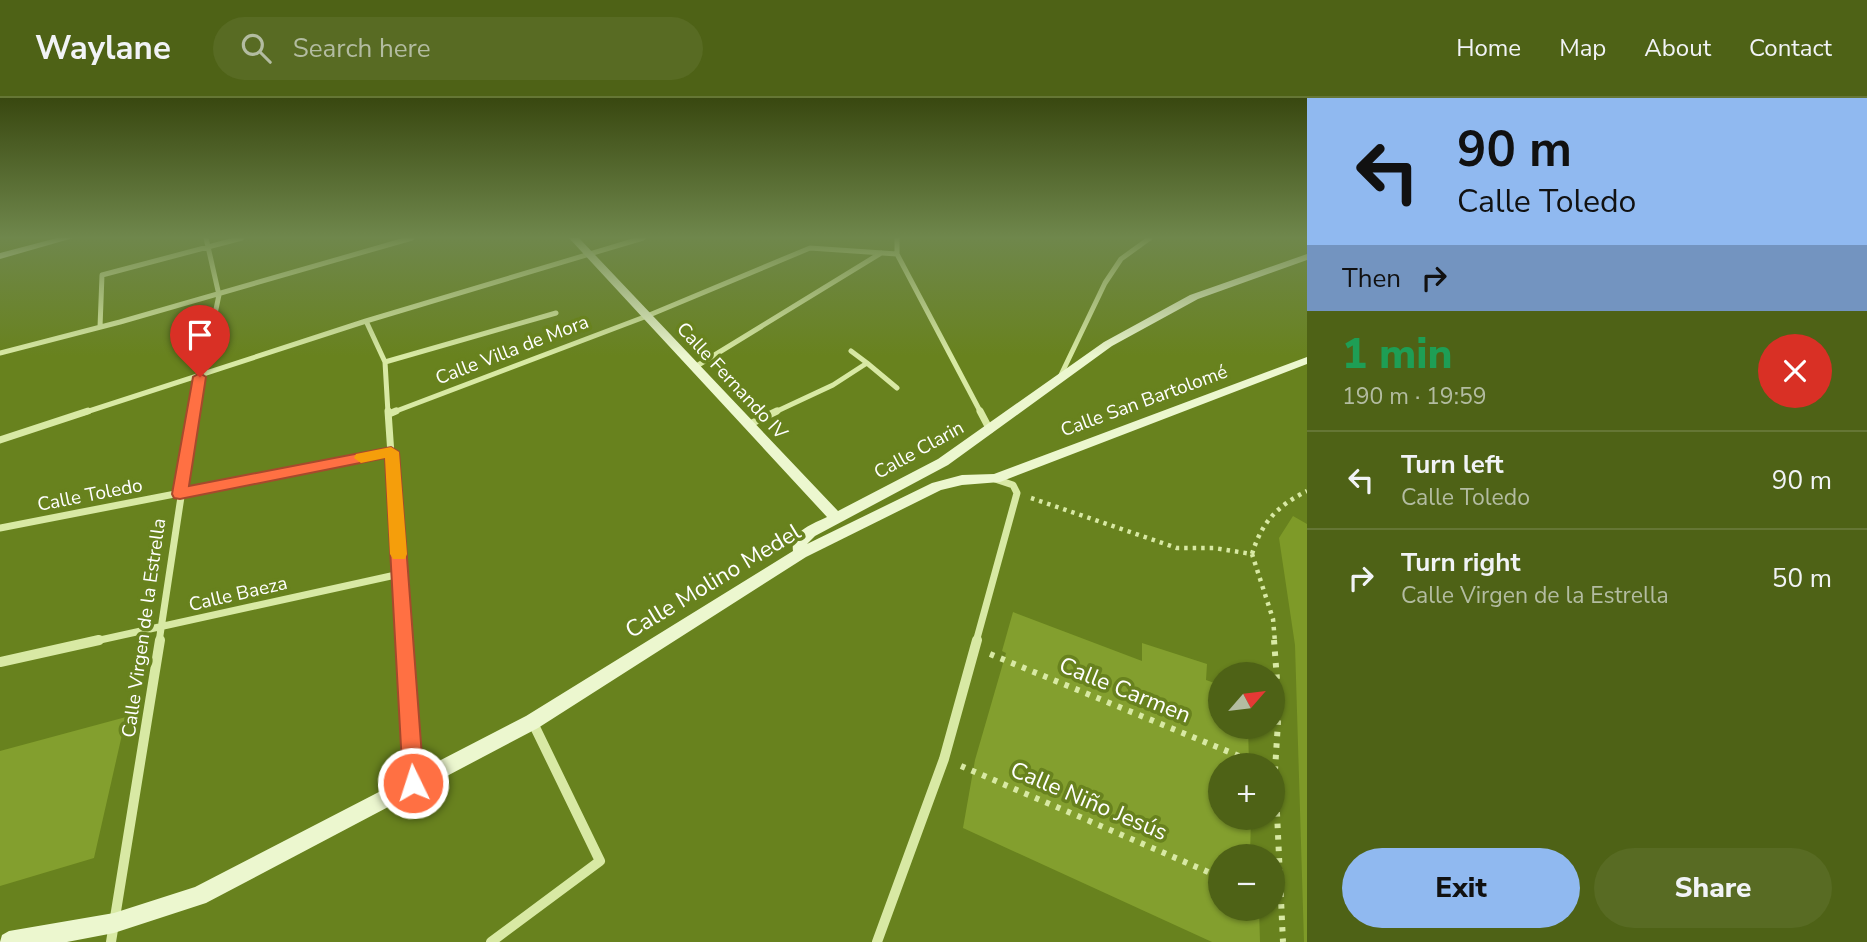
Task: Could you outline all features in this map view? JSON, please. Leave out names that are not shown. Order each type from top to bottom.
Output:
[{"type":"street","points":[[100,327],[102,277]]},
{"type":"street","name":"Calle Virgen de la Estrella","points":[[111,942],[162,626],[180,494],[200,377],[219,295],[215,277]]},
{"type":"street","points":[[0,353],[279,277]]},
{"type":"street","points":[[0,440],[508,277]]},
{"type":"street","name":"Calle Fernando IV","points":[[611,277],[836,517]]},
{"type":"street","name":"Calle Villa de Mora","points":[[389,414],[647,316],[740,277]]},
{"type":"street","points":[[695,366],[841,277]]},
{"type":"street","name":"Calle Clarin","points":[[801,553],[799,542],[836,517],[943,462],[990,431],[909,277]]},
{"type":"street","points":[[1057,383],[1109,277]]},
{"type":"street","points":[[990,431],[1108,344],[1194,297],[1249,277]]},
{"type":"street","points":[[385,362],[555,313]]},
{"type":"street","points":[[366,321],[385,362],[413,783]]},
{"type":"street","points":[[851,351],[897,388]]},
{"type":"street","name":"Calle San Bartolomé","points":[[995,479],[1307,360]]},
{"type":"street","points":[[748,425],[833,385],[867,363]]},
{"type":"street","name":"Calle Toledo","points":[[0,528],[391,452]]},
{"type":"street","points":[[877,942],[944,759],[1017,493],[1013,485],[995,479]]},
{"type":"street","name":"Calle Molino Medel","points":[[9,942],[114,923],[199,896],[532,722],[801,553],[937,486],[962,480],[995,479]]},
{"type":"street","name":"Calle Baeza","points":[[0,662],[400,573]]},
{"type":"street","points":[[491,942],[600,861],[532,722]]},
{"type":"path","points":[[1275,753],[1279,706],[1273,619],[1252,554],[1259,528],[1281,503],[1307,491]]},
{"type":"path","points":[[1017,493],[1177,548],[1214,548],[1252,554]]},
{"type":"path","name":"Calle Carmen","points":[[976,649],[1232,753]]},
{"type":"path","name":"Calle Niño Jesús","points":[[944,759],[1208,872]]},
{"type":"path","points":[[1279,921],[1283,942]]},
{"type":"green space","points":[[1293,516],[1307,524],[1307,942],[1304,942],[1295,645],[1279,538]]},
{"type":"building","points":[[1013,612],[1142,661],[1142,643],[1207,664],[1208,739],[1248,739],[1249,753],[1208,753],[1208,830],[1251,830],[1250,844],[1208,844],[1208,921],[1259,921],[1260,942],[1212,942],[963,828],[975,760],[1006,653],[1002,651]]},
{"type":"building","points":[[126,717],[94,858],[0,886],[0,751]]},
{"type":"slow traffic","points":[[361,458],[391,452],[399,554]]},
{"type":"route","points":[[200,377],[180,494],[391,452],[413,783]]}]
